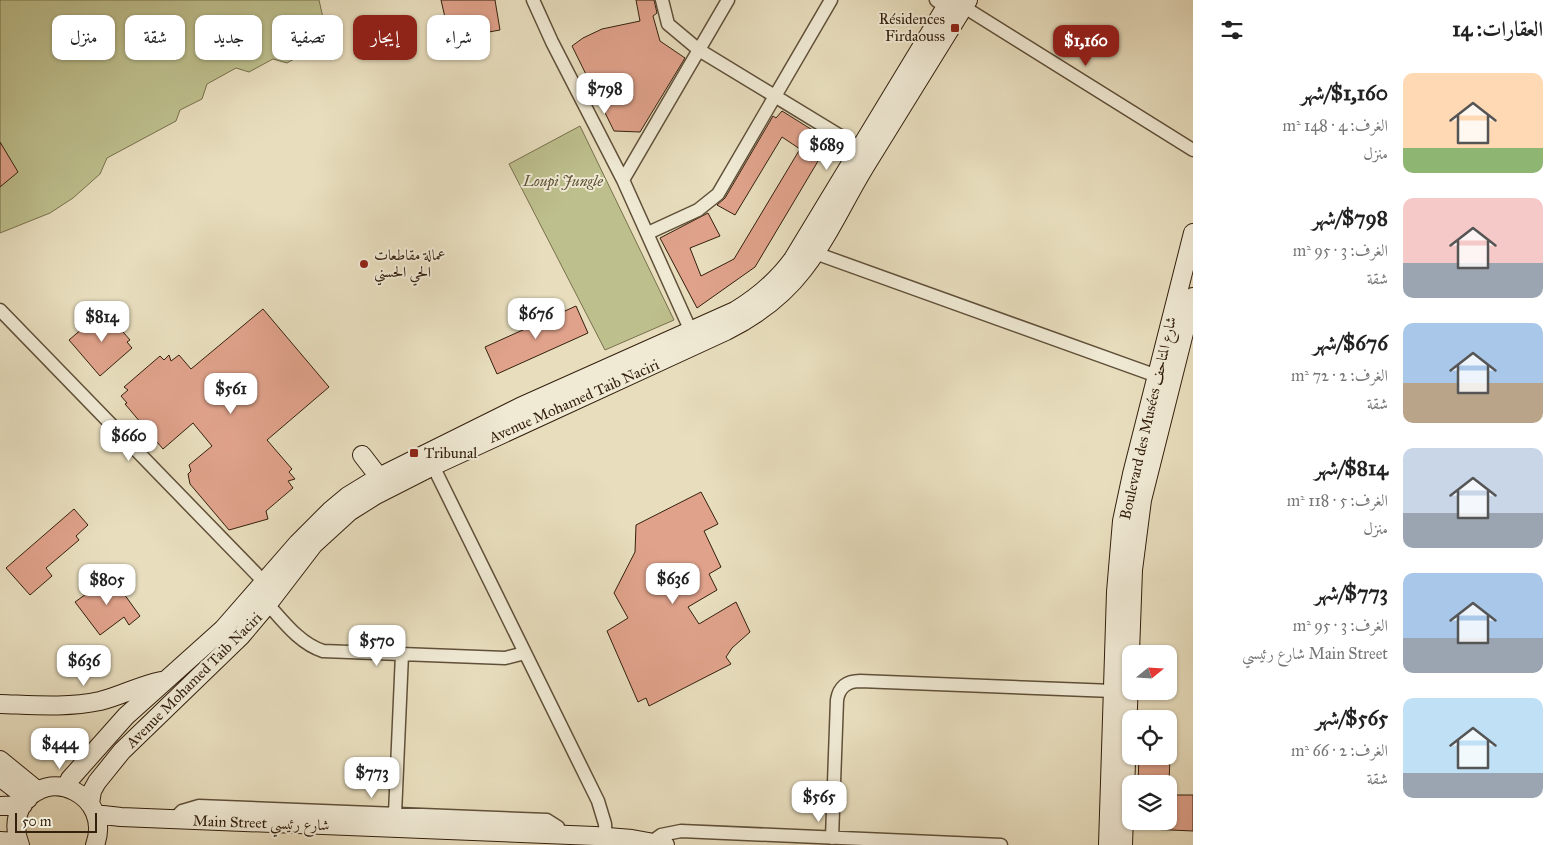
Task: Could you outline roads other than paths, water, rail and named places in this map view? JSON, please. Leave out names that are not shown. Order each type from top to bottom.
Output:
[{"type":"street","points":[[533,0],[552,42],[623,180],[694,338]]},
{"type":"street","points":[[662,0],[668,24],[699,50],[860,148]]},
{"type":"street","points":[[623,180],[728,0]]},
{"type":"street","points":[[648,233],[698,210],[718,194],[831,0]]},
{"type":"street","points":[[953,3],[1193,150]]},
{"type":"street","name":"Avenue Mohamed Taib Naciri","points":[[66,788],[70,779],[114,728],[266,593],[337,522],[376,495],[694,338],[749,303],[773,283],[793,259],[860,148],[953,3]]},
{"type":"street","name":"Avenue Mohamed Taib Naciri","points":[[95,845],[98,831],[93,809],[92,791],[98,782],[122,751],[241,636],[298,543],[348,496],[379,477],[520,407],[694,338],[741,323],[768,306],[792,282],[815,253],[864,168],[953,3]]},
{"type":"street","name":"Boulevard des Musées شارع المتاحف","points":[[1108,845],[1117,576],[1122,521],[1156,376],[1193,233]]},
{"type":"street","points":[[815,253],[1156,376]]},
{"type":"street","name":"Boulevard des Musées شارع المتاحف","points":[[1123,845],[1132,593],[1136,539],[1142,500],[1193,297]]},
{"type":"street","points":[[0,310],[266,593],[302,640],[316,648],[331,652],[505,658],[525,653]]},
{"type":"street","points":[[362,455],[379,477]]},
{"type":"street","points":[[433,466],[598,801],[602,811],[606,841]]},
{"type":"street","points":[[395,814],[402,654]]},
{"type":"street","points":[[0,704],[63,705],[89,703],[167,680]]},
{"type":"street","points":[[832,838],[838,700],[840,690],[846,684],[860,681],[1113,692]]},
{"type":"street","points":[[0,760],[29,798]]},
{"type":"street","points":[[0,777],[29,798]]},
{"type":"street","points":[[0,806],[29,798],[52,787],[66,788],[79,793],[93,809]]},
{"type":"street","points":[[0,841],[19,843],[16,834],[17,819],[29,798]]},
{"type":"street","points":[[174,819],[182,811],[199,806],[547,820],[558,826],[562,835]]},
{"type":"street","name":"Main Street شارع رئيسي","points":[[93,809],[103,815],[562,835],[606,841],[658,844]]},
{"type":"street","points":[[658,844],[661,835],[681,831],[1001,845]]},
{"type":"place","name":"Résidences Firdaouss","points":[[955,28]]},
{"type":"place","name":"عمالة مقاطعات الحي الحسني","points":[[364,264]]},
{"type":"place","name":"Tribunal","points":[[414,453]]},
{"type":"park label","name":"Loupi Jungle","points":[[563,181]]}]
